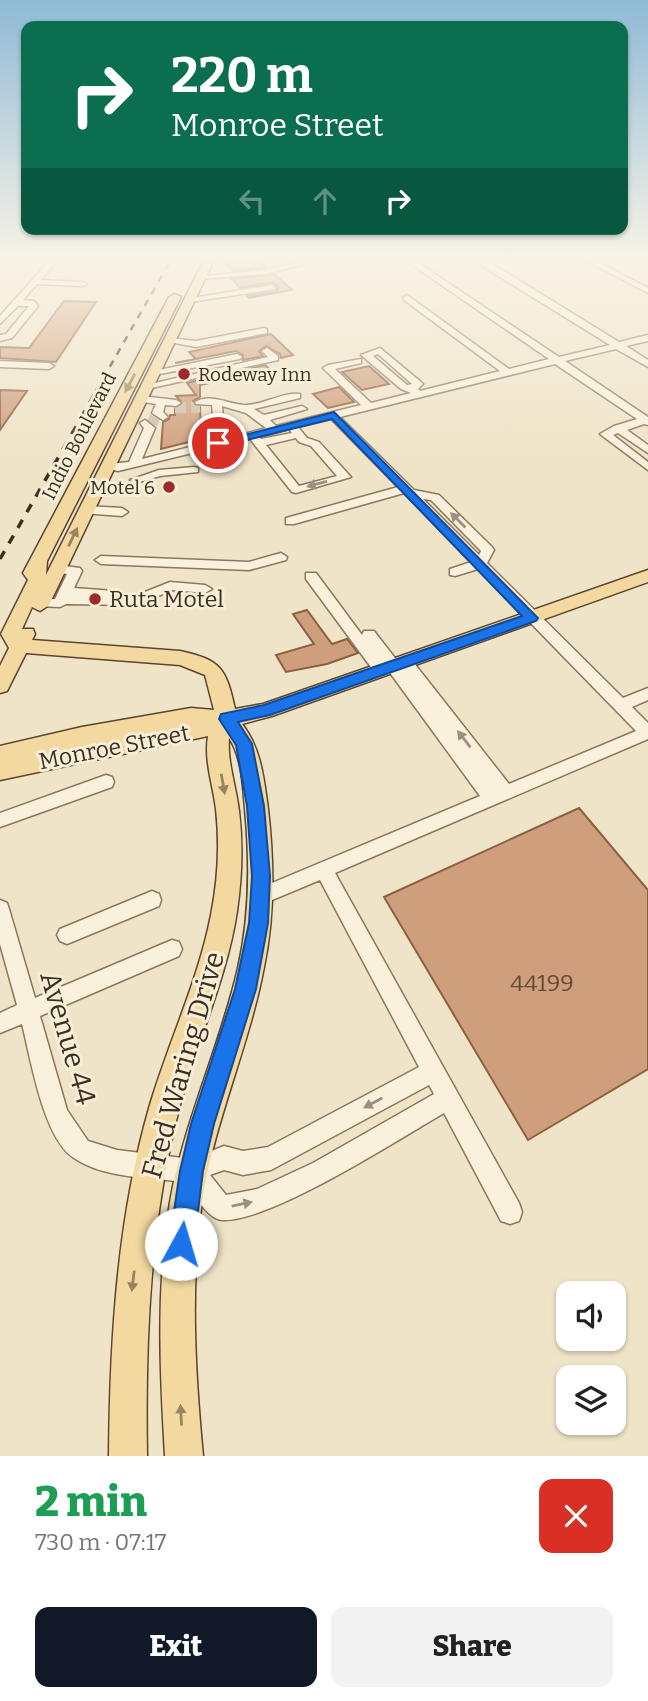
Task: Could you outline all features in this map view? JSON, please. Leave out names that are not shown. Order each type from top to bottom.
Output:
[{"type":"main road","name":"Indio Boulevard","points":[[0,634],[160,326]]},
{"type":"main road","name":"Indio Boulevard","points":[[0,686],[177,326]]},
{"type":"main road","points":[[77,485],[108,467],[100,456],[114,430],[113,415]]},
{"type":"main road","points":[[20,646],[12,641],[10,634],[37,580],[38,561]]},
{"type":"main road","name":"Monroe Street","points":[[10,760],[198,731],[227,719],[265,711],[648,576]]},
{"type":"main road","points":[[0,656],[20,646]]},
{"type":"main road","name":"Fred Waring Drive","points":[[20,646],[180,658],[203,663],[219,679],[227,719],[244,744],[259,840],[260,897],[246,989],[203,1124],[191,1171],[181,1244],[179,1375],[184,1456]]},
{"type":"main road","name":"Fred Waring Drive","points":[[128,1456],[127,1360],[131,1294],[150,1166],[176,1070],[211,975],[228,885],[229,831],[218,748],[218,735],[227,719]]},
{"type":"street","points":[[0,338],[9,336],[17,326]]},
{"type":"street","points":[[445,326],[508,373]]},
{"type":"street","points":[[507,326],[645,423]]},
{"type":"street","points":[[587,326],[648,364]]},
{"type":"street","points":[[169,341],[195,344],[264,331]]},
{"type":"street","points":[[302,409],[264,418],[242,425],[219,433],[205,402],[242,425],[278,441],[295,430],[334,416],[415,392],[508,373],[648,338]]},
{"type":"street","points":[[154,372],[282,347]]},
{"type":"street","points":[[147,386],[275,358],[267,351]]},
{"type":"street","points":[[380,351],[418,384],[415,392],[404,387],[366,355],[380,351]]},
{"type":"street","points":[[358,361],[328,368],[369,407]]},
{"type":"street","points":[[0,365],[49,366]]},
{"type":"street","points":[[108,467],[151,460],[242,425],[296,396]]},
{"type":"street","points":[[138,405],[159,415]]},
{"type":"street","points":[[125,432],[159,415]]},
{"type":"street","points":[[134,464],[159,415]]},
{"type":"street","points":[[334,416],[407,491]]},
{"type":"street","points":[[264,418],[274,430]]},
{"type":"street","points":[[645,423],[618,428],[607,432],[605,437],[648,467]]},
{"type":"street","points":[[242,425],[296,489],[345,477],[316,444],[303,440],[295,430]]},
{"type":"street","points":[[242,425],[295,430]]},
{"type":"street","points":[[618,428],[648,450]]},
{"type":"street","points":[[118,447],[141,448]]},
{"type":"street","points":[[151,460],[159,473]]},
{"type":"street","points":[[136,480],[159,473],[194,470]]},
{"type":"street","points":[[290,522],[407,491],[435,496],[488,550],[479,564],[455,572]]},
{"type":"street","points":[[86,510],[122,512]]},
{"type":"street","points":[[101,560],[249,566],[281,557]]},
{"type":"street","points":[[260,897],[648,733],[479,564]]},
{"type":"street","points":[[41,603],[60,603],[75,570],[57,569]]},
{"type":"street","points":[[311,576],[394,666]]},
{"type":"street","points":[[64,595],[137,601],[170,586],[205,589]]},
{"type":"street","points":[[369,634],[499,796]]},
{"type":"street","points":[[621,706],[648,694]]},
{"type":"street","points":[[0,820],[106,782]]},
{"type":"street","points":[[324,870],[510,1212]]},
{"type":"street","points":[[66,935],[152,900]]},
{"type":"street","name":"Avenue 44","points":[[0,909],[57,1113],[66,1133],[81,1149],[100,1159],[191,1171]]},
{"type":"street","points":[[0,1023],[172,949]]},
{"type":"street","points":[[433,1071],[271,1158],[243,1163],[223,1158],[191,1171],[221,1208],[259,1201],[321,1171],[448,1099]]},
{"type":"building","points":[[45,326],[80,326],[56,362],[0,358],[0,347],[29,348]]},
{"type":"building","points":[[271,334],[293,355],[281,358],[280,354],[266,346],[259,351],[263,356],[243,360],[243,355],[236,351],[196,359],[189,352]]},
{"type":"building","points":[[265,365],[270,370],[200,385],[200,397],[193,401],[194,405],[200,407],[201,439],[161,449],[163,422],[169,419],[170,415],[175,415],[175,409],[183,404],[176,396],[196,395],[187,383]]},
{"type":"building","points":[[369,366],[389,384],[362,390],[342,372]]},
{"type":"building","points":[[339,387],[354,402],[328,408],[313,394]]},
{"type":"building","points":[[0,390],[27,391],[0,430]]},
{"type":"building","points":[[307,610],[332,644],[347,639],[358,653],[327,664],[286,672],[276,655],[314,644],[293,614]]},
{"type":"building","points":[[579,808],[648,890],[648,1069],[528,1140],[384,897]]},
{"type":"tunnel","points":[[175,408],[200,407]]},
{"type":"tunnel","points":[[152,424],[155,417]]},
{"type":"railway","points":[[96,391],[133,326]]},
{"type":"railway","points":[[0,559],[97,390]]},
{"type":"place","name":"Rodeway Inn","points":[[184,374]]},
{"type":"place","name":"Motel 6","points":[[169,487]]},
{"type":"place","name":"Ruta Motel","points":[[95,599]]},
{"type":"route","points":[[181,1244],[191,1171],[203,1124],[246,989],[258,923],[261,876],[256,806],[244,744],[227,719],[265,711],[531,618],[334,416],[218,443]]}]
